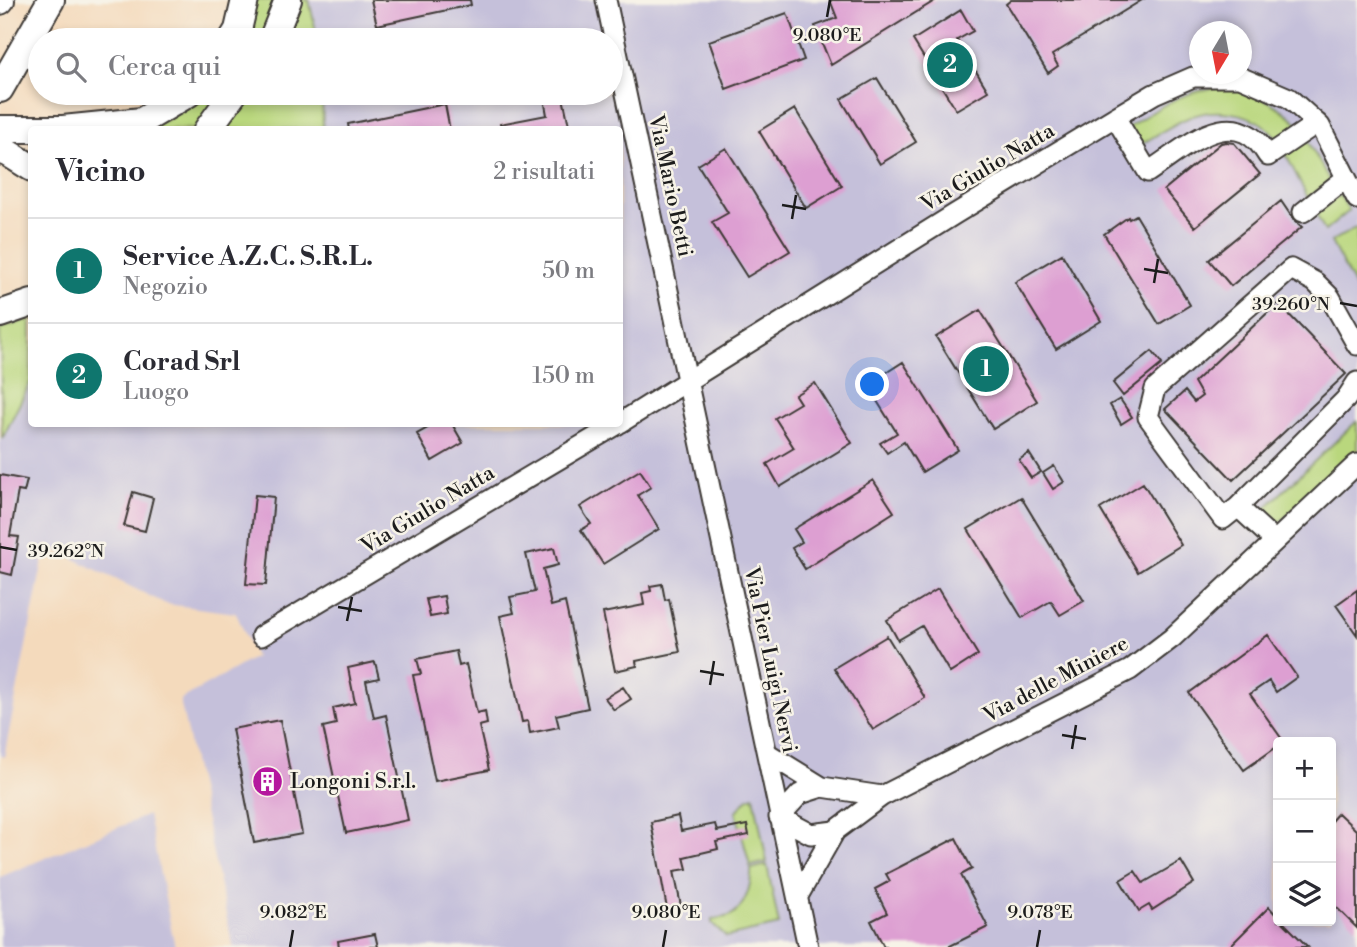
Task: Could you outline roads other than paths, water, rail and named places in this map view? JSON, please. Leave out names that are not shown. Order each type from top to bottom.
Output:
[{"type":"highway","points":[[0,54],[29,0]]},
{"type":"highway","points":[[35,28],[51,0]]},
{"type":"highway","points":[[238,28],[245,0]]},
{"type":"highway","points":[[277,28],[288,0]]},
{"type":"highway","points":[[3,85],[28,41]]},
{"type":"highway","points":[[92,126],[142,121],[169,105]]},
{"type":"highway","points":[[210,126],[225,105]]},
{"type":"highway","points":[[0,129],[28,129]]},
{"type":"highway","points":[[0,151],[28,166]]},
{"type":"highway","points":[[0,314],[28,303]]},
{"type":"street","name":"Via Mario Betti","points":[[606,0],[612,28]]},
{"type":"street","name":"Via Giulio Natta","points":[[623,421],[1115,117],[1154,94],[1193,77],[1240,77],[1289,98],[1317,123],[1357,199]]},
{"type":"street","name":"Via Mario Betti","points":[[623,78],[689,382]]},
{"type":"street","points":[[1115,117],[1148,172],[1213,130],[1231,128],[1248,133],[1259,141],[1268,156],[1317,123]]},
{"type":"street","points":[[1303,212],[1346,178]]},
{"type":"street","points":[[1357,345],[1329,297],[1315,282],[1292,270],[1155,389],[1148,416],[1223,519],[1346,399],[1357,382]]},
{"type":"street","name":"Via Pier Luigi Nervi","points":[[689,382],[808,947]]},
{"type":"street","name":"Via Giulio Natta","points":[[261,636],[612,427]]},
{"type":"street","name":"Via delle Miniere","points":[[798,896],[835,831],[882,796],[1130,670],[1172,638],[1357,464]]},
{"type":"street","points":[[1238,507],[1275,541]]},
{"type":"street","points":[[767,752],[822,787],[882,796]]},
{"type":"street","points":[[822,787],[800,794],[779,817],[811,834],[835,831]]},
{"type":"place","name":"Corad Srl","points":[[950,65]]},
{"type":"place","name":"Service A.Z.C. S.R.L.","points":[[986,369]]},
{"type":"place","name":"Longoni S.r.l.","points":[[267,782]]}]
